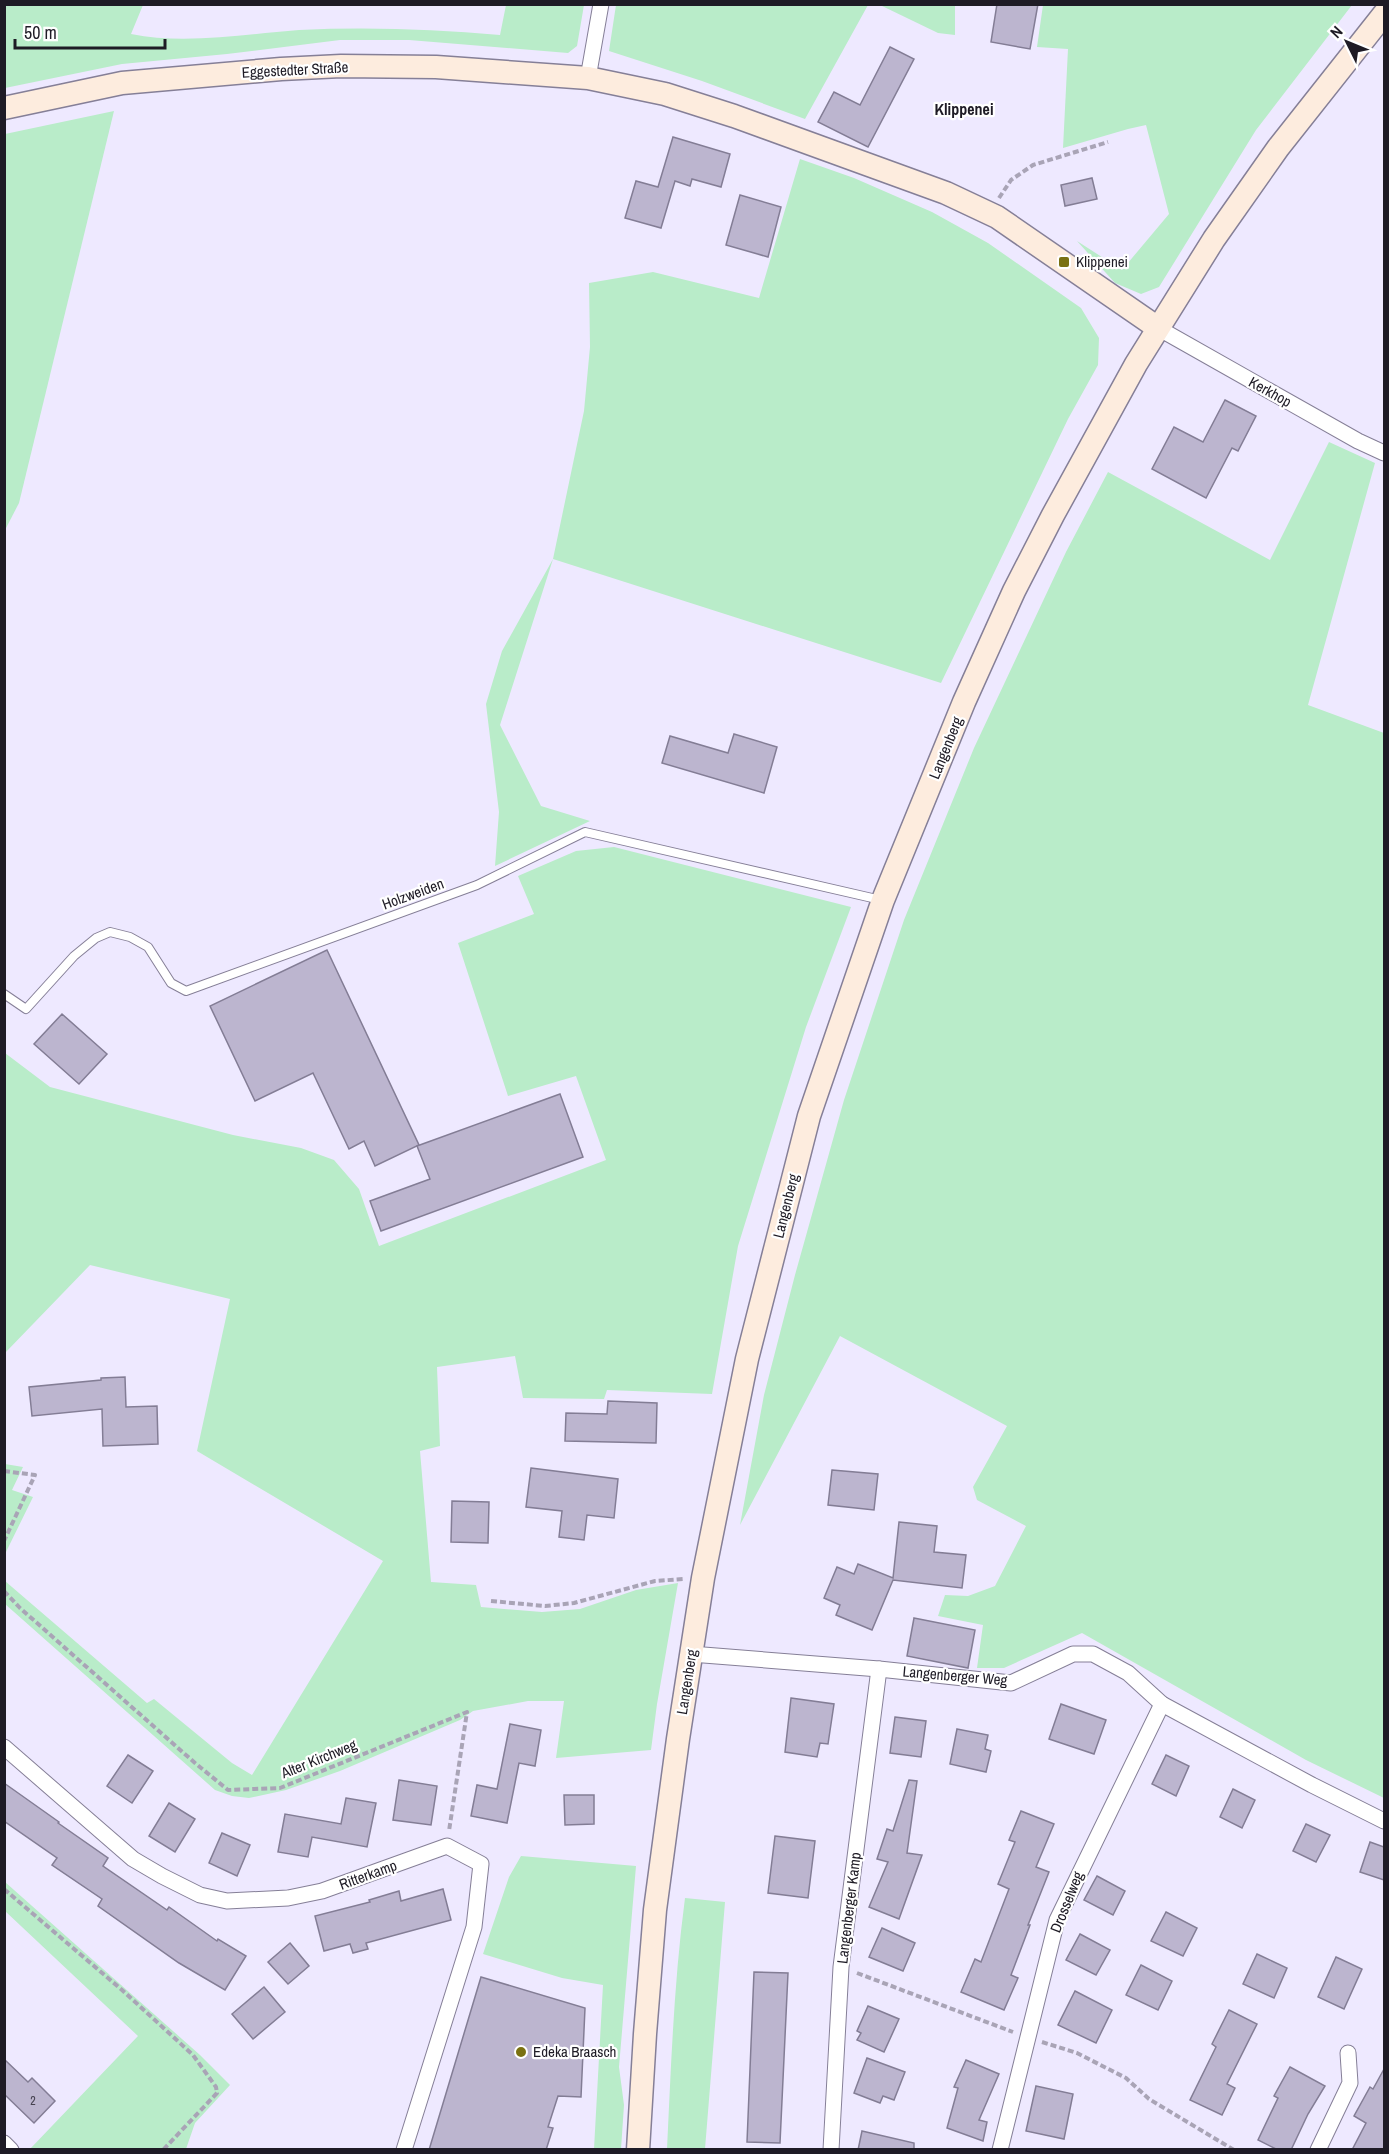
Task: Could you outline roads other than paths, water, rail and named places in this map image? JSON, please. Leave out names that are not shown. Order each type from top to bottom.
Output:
[{"type":"main road","name":"Langenberg","points":[[638,2150],[655,1910],[703,1578],[747,1359],[809,1116],[883,900],[964,702],[1014,591],[1053,515],[1158,328],[1214,239],[1278,148],[1384,14]]},
{"type":"main road","name":"Eggestedter Straße","points":[[4,108],[122,83],[281,69],[342,66],[436,68],[588,78]]},
{"type":"main road","points":[[588,78],[665,94],[734,116],[946,194],[997,217],[1158,328]]},
{"type":"street","points":[[588,78],[601,4]]},
{"type":"street","name":"Kerkhop","points":[[1158,328],[1358,441],[1384,453]]},
{"type":"street","name":"Langenberger Weg","points":[[691,1654],[879,1669],[1011,1683],[1073,1654],[1092,1654],[1128,1673],[1162,1704],[1384,1821]]},
{"type":"street","name":"Langenberger Kamp","points":[[831,2150],[841,1967],[879,1669]]},
{"type":"street","name":"Drosselweg","points":[[1000,2150],[1057,1920],[1162,1704]]},
{"type":"street","name":"Ritterkamp","points":[[4,1747],[133,1859],[200,1895],[227,1901],[288,1898],[322,1891],[447,1846],[481,1863],[474,1927],[404,2150]]},
{"type":"street","points":[[1318,2150],[1350,2084],[1348,2053]]},
{"type":"street","points":[[4,2143],[11,2150]]},
{"type":"lane","name":"Holzweiden","points":[[4,994],[26,1009],[74,956],[96,938],[110,932],[130,937],[148,947],[171,983],[186,991],[477,885],[585,832],[883,900]]},
{"type":"place","name":"Klippenei","points":[[1064,262]]},
{"type":"place","name":"Edeka Braasch","points":[[521,2052]]},
{"type":"district","name":"Klippenei","points":[[964,109]]}]
